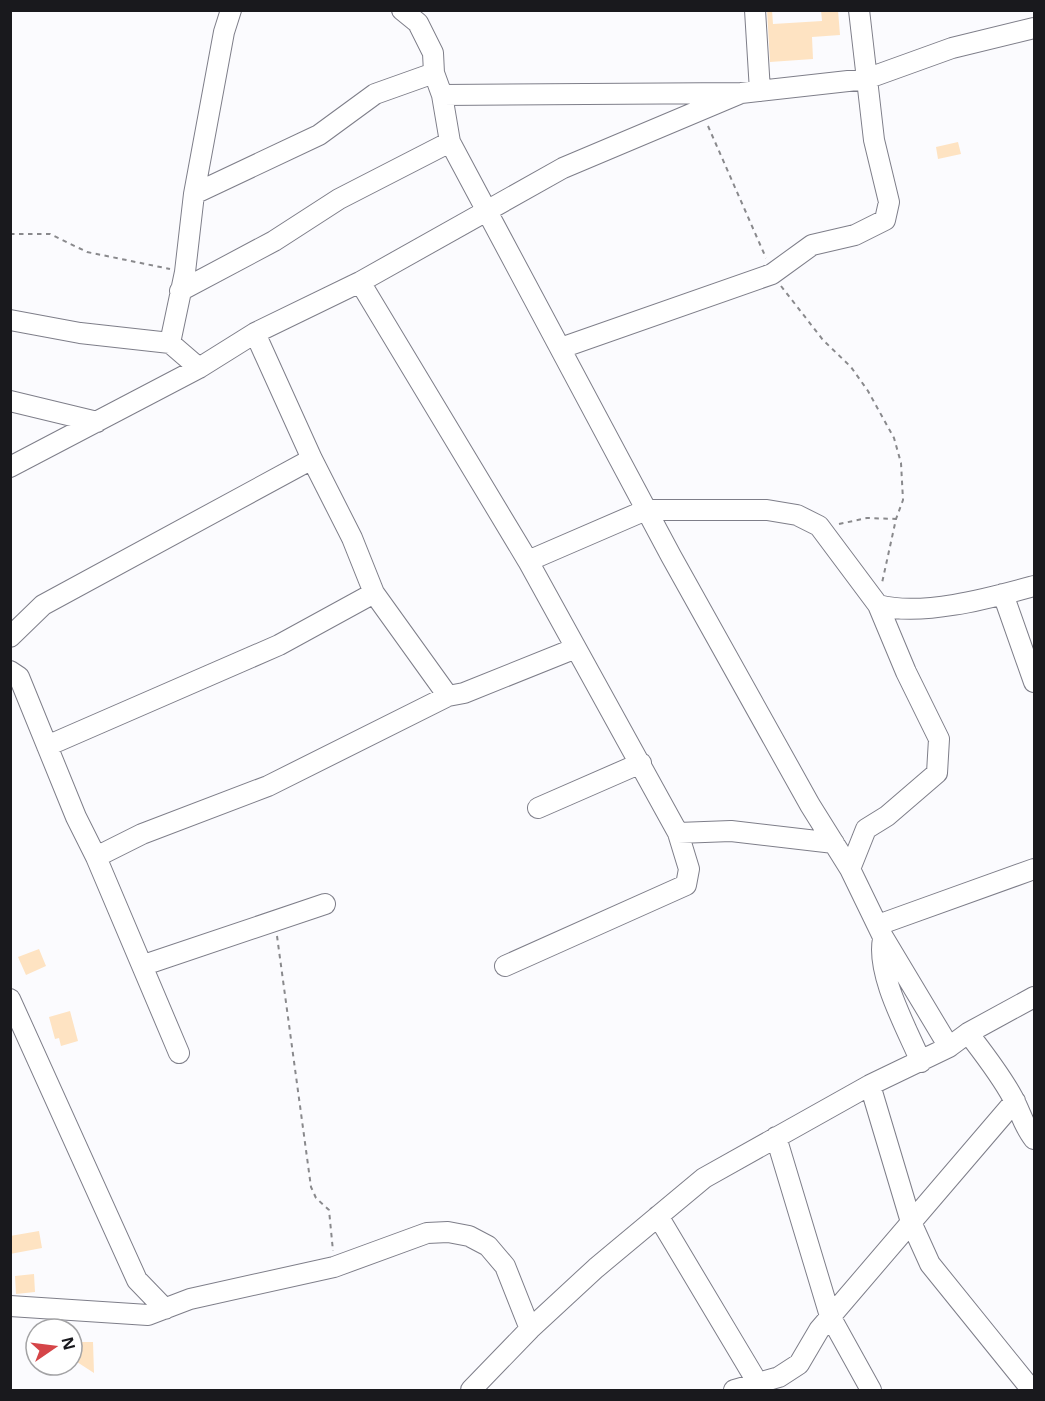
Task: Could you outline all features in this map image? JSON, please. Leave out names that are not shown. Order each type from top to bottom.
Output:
[{"type":"street","points":[[170,343],[182,281],[194,194],[224,32],[231,10]]},
{"type":"street","points":[[402,10],[418,23],[433,53],[434,73],[442,95],[450,142],[485,213],[561,348],[646,510],[850,869],[881,931],[949,1047]]},
{"type":"street","points":[[751,92],[755,10]]},
{"type":"street","points":[[561,348],[772,274],[812,245],[855,235],[885,220],[889,202],[874,140],[859,10]]},
{"type":"street","points":[[442,95],[751,92],[866,79],[952,48],[1035,28]]},
{"type":"street","points":[[194,194],[320,135],[375,94],[434,73]]},
{"type":"street","points":[[10,467],[199,368],[255,333],[360,282],[563,168],[751,92]]},
{"type":"street","points":[[182,281],[274,241],[339,199],[450,142]]},
{"type":"street","points":[[360,282],[528,561],[678,833],[689,869],[686,885],[505,966]]},
{"type":"street","points":[[10,320],[80,333],[170,343],[199,368]]},
{"type":"street","points":[[255,333],[312,459],[352,538],[374,593],[448,696]]},
{"type":"street","points":[[10,401],[97,422]]},
{"type":"street","points":[[10,637],[43,605],[312,459]]},
{"type":"street","points":[[528,561],[646,510],[767,510],[797,515],[819,526],[878,605],[906,672],[939,740],[937,773],[887,816],[866,829],[850,869]]},
{"type":"street","points":[[878,605],[896,610],[1003,594],[1035,586]]},
{"type":"street","points":[[47,746],[279,645],[374,593]]},
{"type":"street","points":[[1003,594],[1035,682]]},
{"type":"street","points":[[96,857],[142,834],[268,786],[448,696],[464,693],[576,648]]},
{"type":"street","points":[[10,671],[19,677],[76,818],[144,965],[179,1053]]},
{"type":"street","points":[[538,808],[641,763]]},
{"type":"street","points":[[678,833],[731,831],[834,843]]},
{"type":"street","points":[[881,931],[1035,869]]},
{"type":"street","points":[[144,965],[325,904]]},
{"type":"street","points":[[881,931],[880,953],[894,999],[921,1062]]},
{"type":"street","points":[[471,1390],[530,1329],[596,1268],[704,1178],[870,1085],[949,1047],[968,1033],[1035,997]]},
{"type":"street","points":[[10,999],[137,1280],[165,1309]]},
{"type":"street","points":[[968,1033],[997,1070],[1014,1101],[1022,1123],[1035,1139]]},
{"type":"street","points":[[870,1085],[910,1222],[930,1264],[1031,1389]]},
{"type":"street","points":[[734,1390],[761,1387],[799,1364],[819,1330],[1014,1101]]},
{"type":"street","points":[[776,1137],[830,1317],[871,1390]]},
{"type":"street","points":[[658,1216],[761,1387]]},
{"type":"street","points":[[10,1306],[148,1315],[190,1299],[334,1267],[427,1233],[448,1232],[469,1236],[488,1246],[506,1266],[530,1329]]},
{"type":"street","points":[[125,1315],[137,1280]]},
{"type":"path","points":[[700,112],[717,140],[732,184],[772,274],[823,340],[851,367],[868,391],[894,438],[901,463],[903,500],[896,519],[878,605]]},
{"type":"path","points":[[10,234],[50,234],[87,252],[182,281]]},
{"type":"path","points":[[819,526],[867,518],[896,519]]},
{"type":"path","points":[[274,921],[311,1187],[316,1198],[329,1210],[334,1267]]},
{"type":"building","points":[[767,10],[772,10],[773,24],[822,21],[821,10],[838,10],[840,35],[812,37],[813,59],[770,62]]},
{"type":"building","points":[[958,142],[961,154],[938,159],[936,147]]},
{"type":"building","points":[[39,949],[46,966],[26,975],[18,957]]},
{"type":"building","points":[[70,1011],[78,1041],[61,1046],[59,1038],[55,1039],[49,1017]]},
{"type":"building","points":[[39,1231],[42,1248],[10,1254],[10,1236]]},
{"type":"building","points":[[34,1274],[35,1292],[16,1294],[15,1276]]},
{"type":"building","points":[[84,1342],[93,1342],[94,1373],[84,1367]]}]
